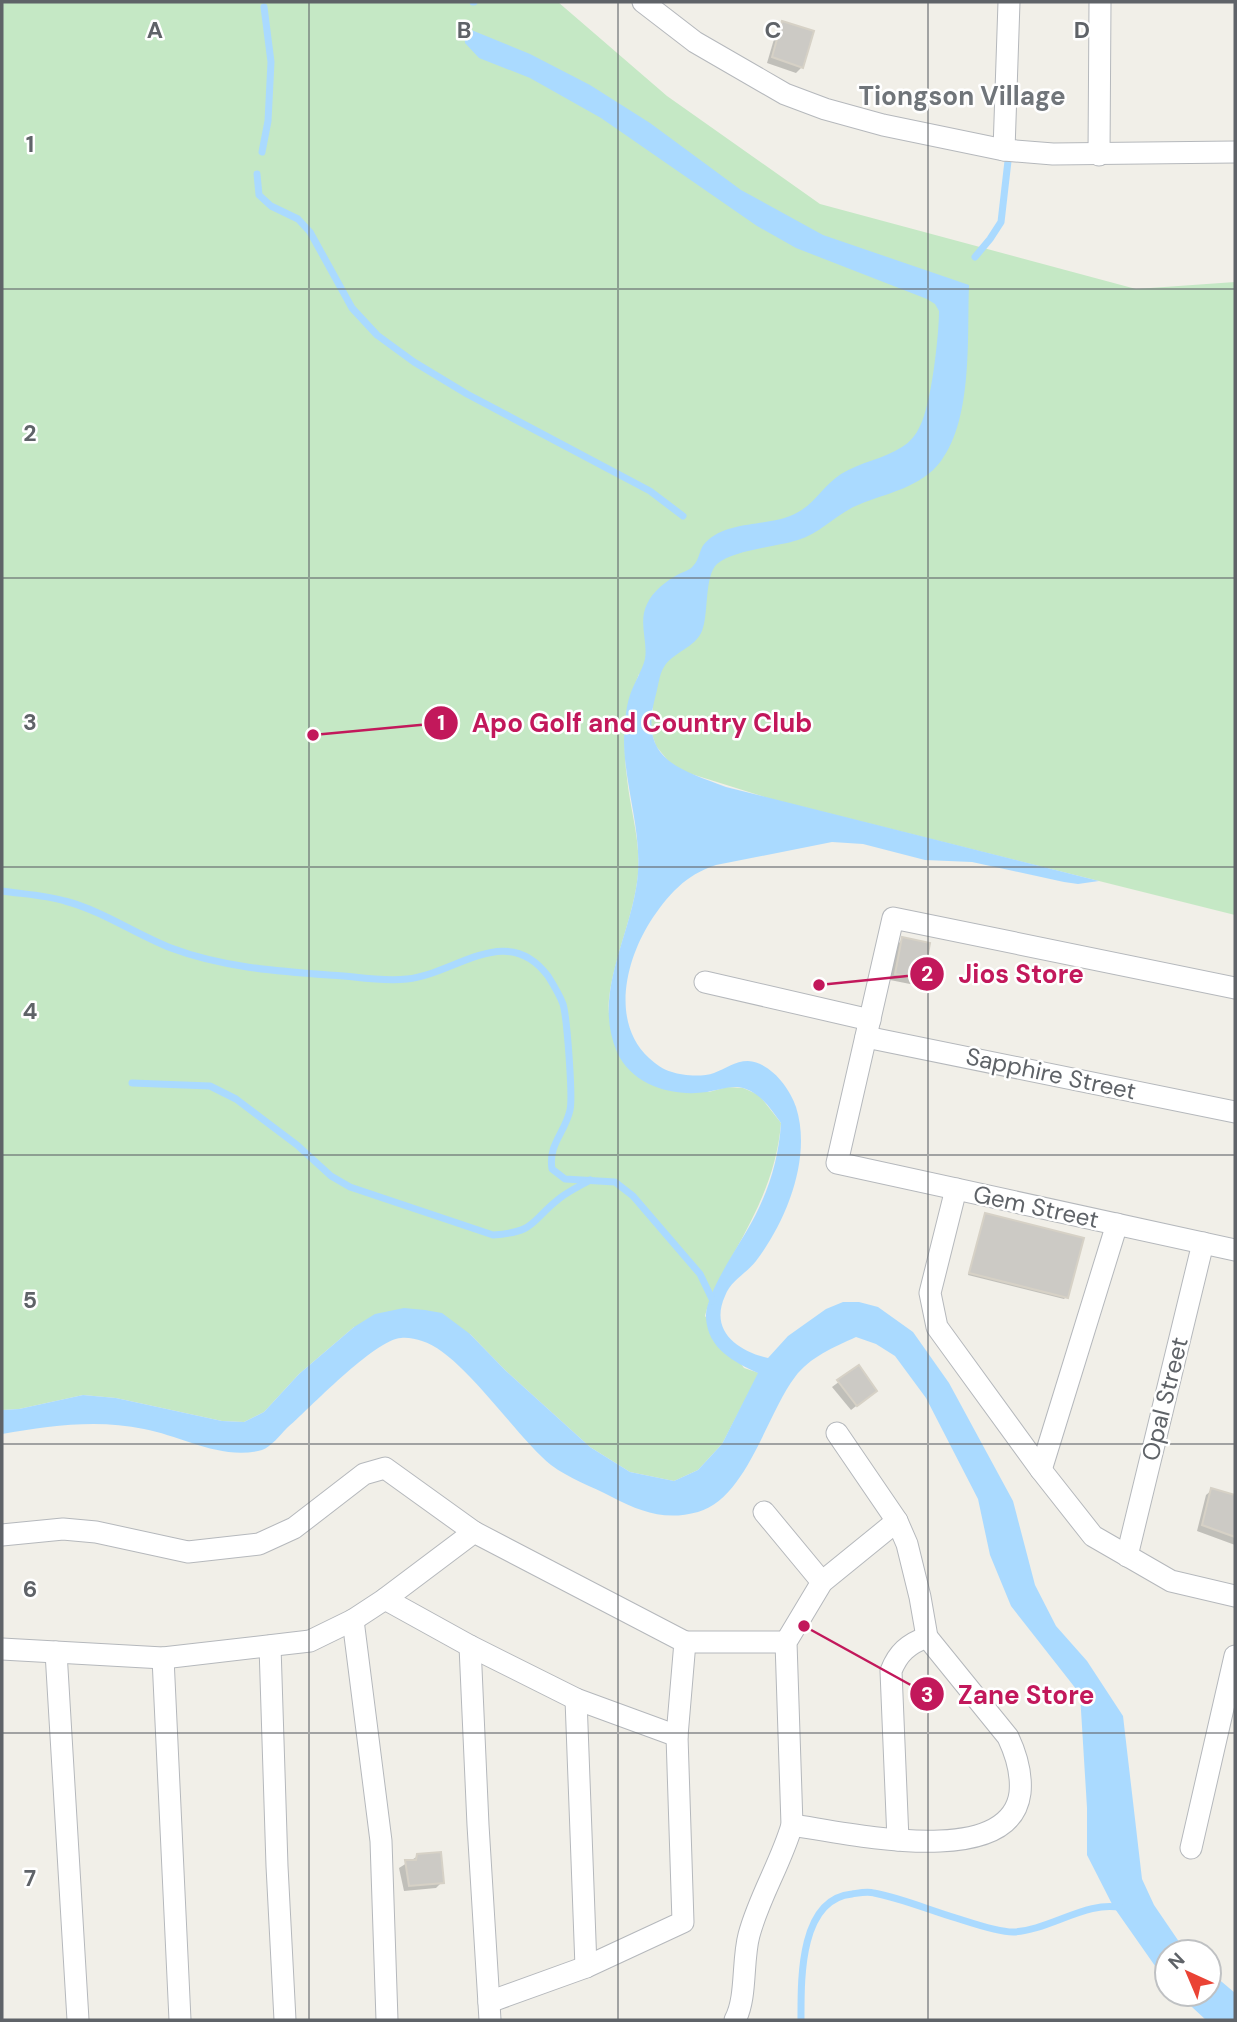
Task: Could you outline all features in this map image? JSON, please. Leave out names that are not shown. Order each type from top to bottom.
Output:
[{"type":"street","points":[[643,2],[695,42],[785,94],[883,125],[1004,150],[1054,154],[1235,152]]},
{"type":"street","points":[[1004,150],[1009,2]]},
{"type":"street","points":[[1099,155],[1100,2]]},
{"type":"street","points":[[868,1028],[893,918],[1235,988]]},
{"type":"street","name":"Sapphire Street","points":[[705,982],[868,1028],[1235,1112]]},
{"type":"street","name":"Gem Street","points":[[868,1028],[837,1163],[1235,1250]]},
{"type":"street","points":[[956,1189],[930,1293],[937,1327],[1041,1470],[1093,1536],[1171,1581],[1235,1596]]},
{"type":"street","points":[[1041,1470],[1116,1224]]},
{"type":"street","name":"Opal Street","points":[[1127,1556],[1203,1243]]},
{"type":"street","points":[[792,1825],[898,1840],[949,1842],[982,1836],[996,1829],[1014,1813],[1019,1800],[1016,1752],[1008,1737],[927,1637],[913,1563],[897,1521],[837,1433]]},
{"type":"street","points":[[2,1535],[63,1529],[85,1531],[188,1552],[260,1544],[294,1528],[364,1474],[384,1468],[474,1532],[685,1642],[786,1642]]},
{"type":"street","points":[[764,1512],[822,1582]]},
{"type":"street","points":[[735,2020],[740,2004],[751,1928],[792,1825],[786,1642],[822,1582],[897,1521]]},
{"type":"street","points":[[2,1649],[163,1658],[310,1641],[354,1620],[474,1532]]},
{"type":"street","points":[[385,1599],[470,1646],[576,1699],[677,1736]]},
{"type":"street","points":[[354,1620],[381,1841],[387,2020]]},
{"type":"street","points":[[898,1840],[891,1671],[896,1658],[905,1648],[927,1637]]},
{"type":"street","points":[[470,1646],[490,2011],[683,1922],[677,1736],[685,1642]]},
{"type":"street","points":[[270,1646],[285,2020]]},
{"type":"street","points":[[56,1652],[78,2020]]},
{"type":"street","points":[[1191,1847],[1235,1656]]},
{"type":"street","points":[[163,1658],[180,2020]]},
{"type":"street","points":[[576,1699],[586,1966]]},
{"type":"green space","points":[[2,2],[558,2],[667,96],[820,204],[1136,289],[1235,282],[1235,915],[771,799],[685,772],[669,762],[656,746],[650,728],[653,708],[639,674],[628,712],[625,751],[639,862],[636,890],[615,967],[609,1005],[617,1051],[709,1092],[727,1087],[743,1088],[759,1095],[781,1123],[779,1141],[765,1190],[714,1291],[705,1316],[744,1368],[759,1373],[722,1444],[698,1470],[674,1481],[630,1472],[590,1447],[506,1371],[470,1334],[354,1327],[299,1374],[264,1412],[244,1422],[222,1421],[116,1398],[83,1395],[19,1409],[2,1410]]},
{"type":"water","points":[[464,27],[530,54],[590,85],[650,123],[741,190],[823,235],[969,285],[968,352],[963,400],[959,423],[941,461],[924,478],[850,509],[806,537],[734,555],[717,564],[710,577],[704,624],[699,637],[673,657],[661,674],[651,719],[653,735],[666,759],[692,774],[726,787],[1099,881],[1078,884],[1064,882],[972,862],[925,860],[863,844],[832,842],[716,865],[686,880],[650,922],[634,955],[629,973],[626,1010],[637,1044],[649,1058],[666,1070],[693,1076],[714,1073],[739,1062],[756,1062],[778,1077],[789,1092],[800,1126],[799,1167],[794,1187],[778,1227],[767,1245],[725,1296],[721,1308],[724,1329],[737,1345],[768,1358],[788,1336],[826,1309],[843,1302],[859,1302],[878,1307],[913,1332],[949,1383],[1013,1501],[1035,1585],[1056,1626],[1087,1661],[1123,1716],[1142,1879],[1154,1905],[1176,1938],[1153,1938],[1153,1963],[1113,1906],[1087,1855],[1080,1694],[1011,1606],[990,1555],[978,1499],[926,1398],[895,1356],[876,1344],[856,1337],[823,1353],[801,1370],[785,1393],[743,1473],[730,1490],[715,1504],[686,1515],[643,1511],[558,1470],[537,1452],[454,1361],[437,1348],[409,1338],[389,1341],[359,1362],[272,1444],[262,1450],[247,1453],[217,1450],[158,1432],[108,1424],[55,1426],[2,1434],[2,1410],[19,1409],[83,1395],[116,1398],[222,1421],[244,1422],[264,1412],[299,1374],[354,1327],[375,1314],[404,1308],[442,1313],[470,1334],[506,1371],[590,1447],[630,1472],[674,1481],[698,1470],[722,1444],[758,1373],[732,1359],[717,1346],[708,1329],[706,1318],[717,1282],[765,1194],[776,1159],[781,1123],[761,1099],[746,1089],[731,1087],[707,1092],[681,1093],[655,1087],[643,1081],[624,1064],[610,1030],[611,984],[635,894],[638,872],[637,839],[625,756],[627,706],[645,659],[643,618],[647,604],[665,583],[692,567],[706,542],[724,530],[780,519],[799,512],[841,474],[895,451],[915,435],[924,416],[931,387],[939,311],[935,304],[927,299],[796,248],[757,226],[601,118],[530,78],[479,58],[465,43]]},
{"type":"water","points":[[1223,1983],[1235,1993],[1235,2020],[1206,2020],[1193,2008],[1223,2008]]},
{"type":"building","points":[[782,21],[814,31],[803,68],[772,57]]},
{"type":"building","points":[[902,937],[930,943],[923,980],[895,974]]},
{"type":"building","points":[[985,1213],[1084,1238],[1068,1298],[969,1273]]},
{"type":"building","points":[[859,1365],[877,1391],[857,1406],[837,1380]]},
{"type":"building","points":[[1211,1488],[1235,1495],[1235,1537],[1202,1525]]},
{"type":"building","points":[[441,1852],[444,1883],[409,1886],[405,1860],[416,1860],[417,1854]]},
{"type":"waterway","points":[[262,152],[268,121],[271,62],[264,7]]},
{"type":"waterway","points":[[975,257],[1001,222],[1008,161]]},
{"type":"waterway","points":[[257,174],[259,195],[271,206],[298,219],[310,232],[352,308],[377,335],[414,362],[467,394],[650,491],[683,516]]},
{"type":"waterway","points":[[2,891],[42,896],[79,905],[171,948],[215,961],[261,969],[394,980],[425,975],[498,951],[516,953],[532,960],[548,976],[562,1001],[568,1040],[570,1110],[552,1152],[552,1169],[565,1179],[615,1182],[633,1196],[700,1274],[713,1301]]},
{"type":"waterway","points":[[132,1083],[210,1086],[236,1099],[297,1145],[331,1176],[350,1187],[493,1235],[526,1228],[560,1198],[590,1180]]},
{"type":"waterway","points":[[801,2020],[803,1964],[807,1944],[822,1910],[835,1899],[871,1892],[984,1927],[1013,1932],[1040,1927],[1082,1911],[1109,1906],[1122,1908]]},
{"type":"place","name":"Apo Golf and Country Club","points":[[313,735]]},
{"type":"place","name":"Jios Store","points":[[819,985]]},
{"type":"place","name":"Zane Store","points":[[804,1626]]},
{"type":"district","name":"Tiongson Village","points":[[962,96]]}]
